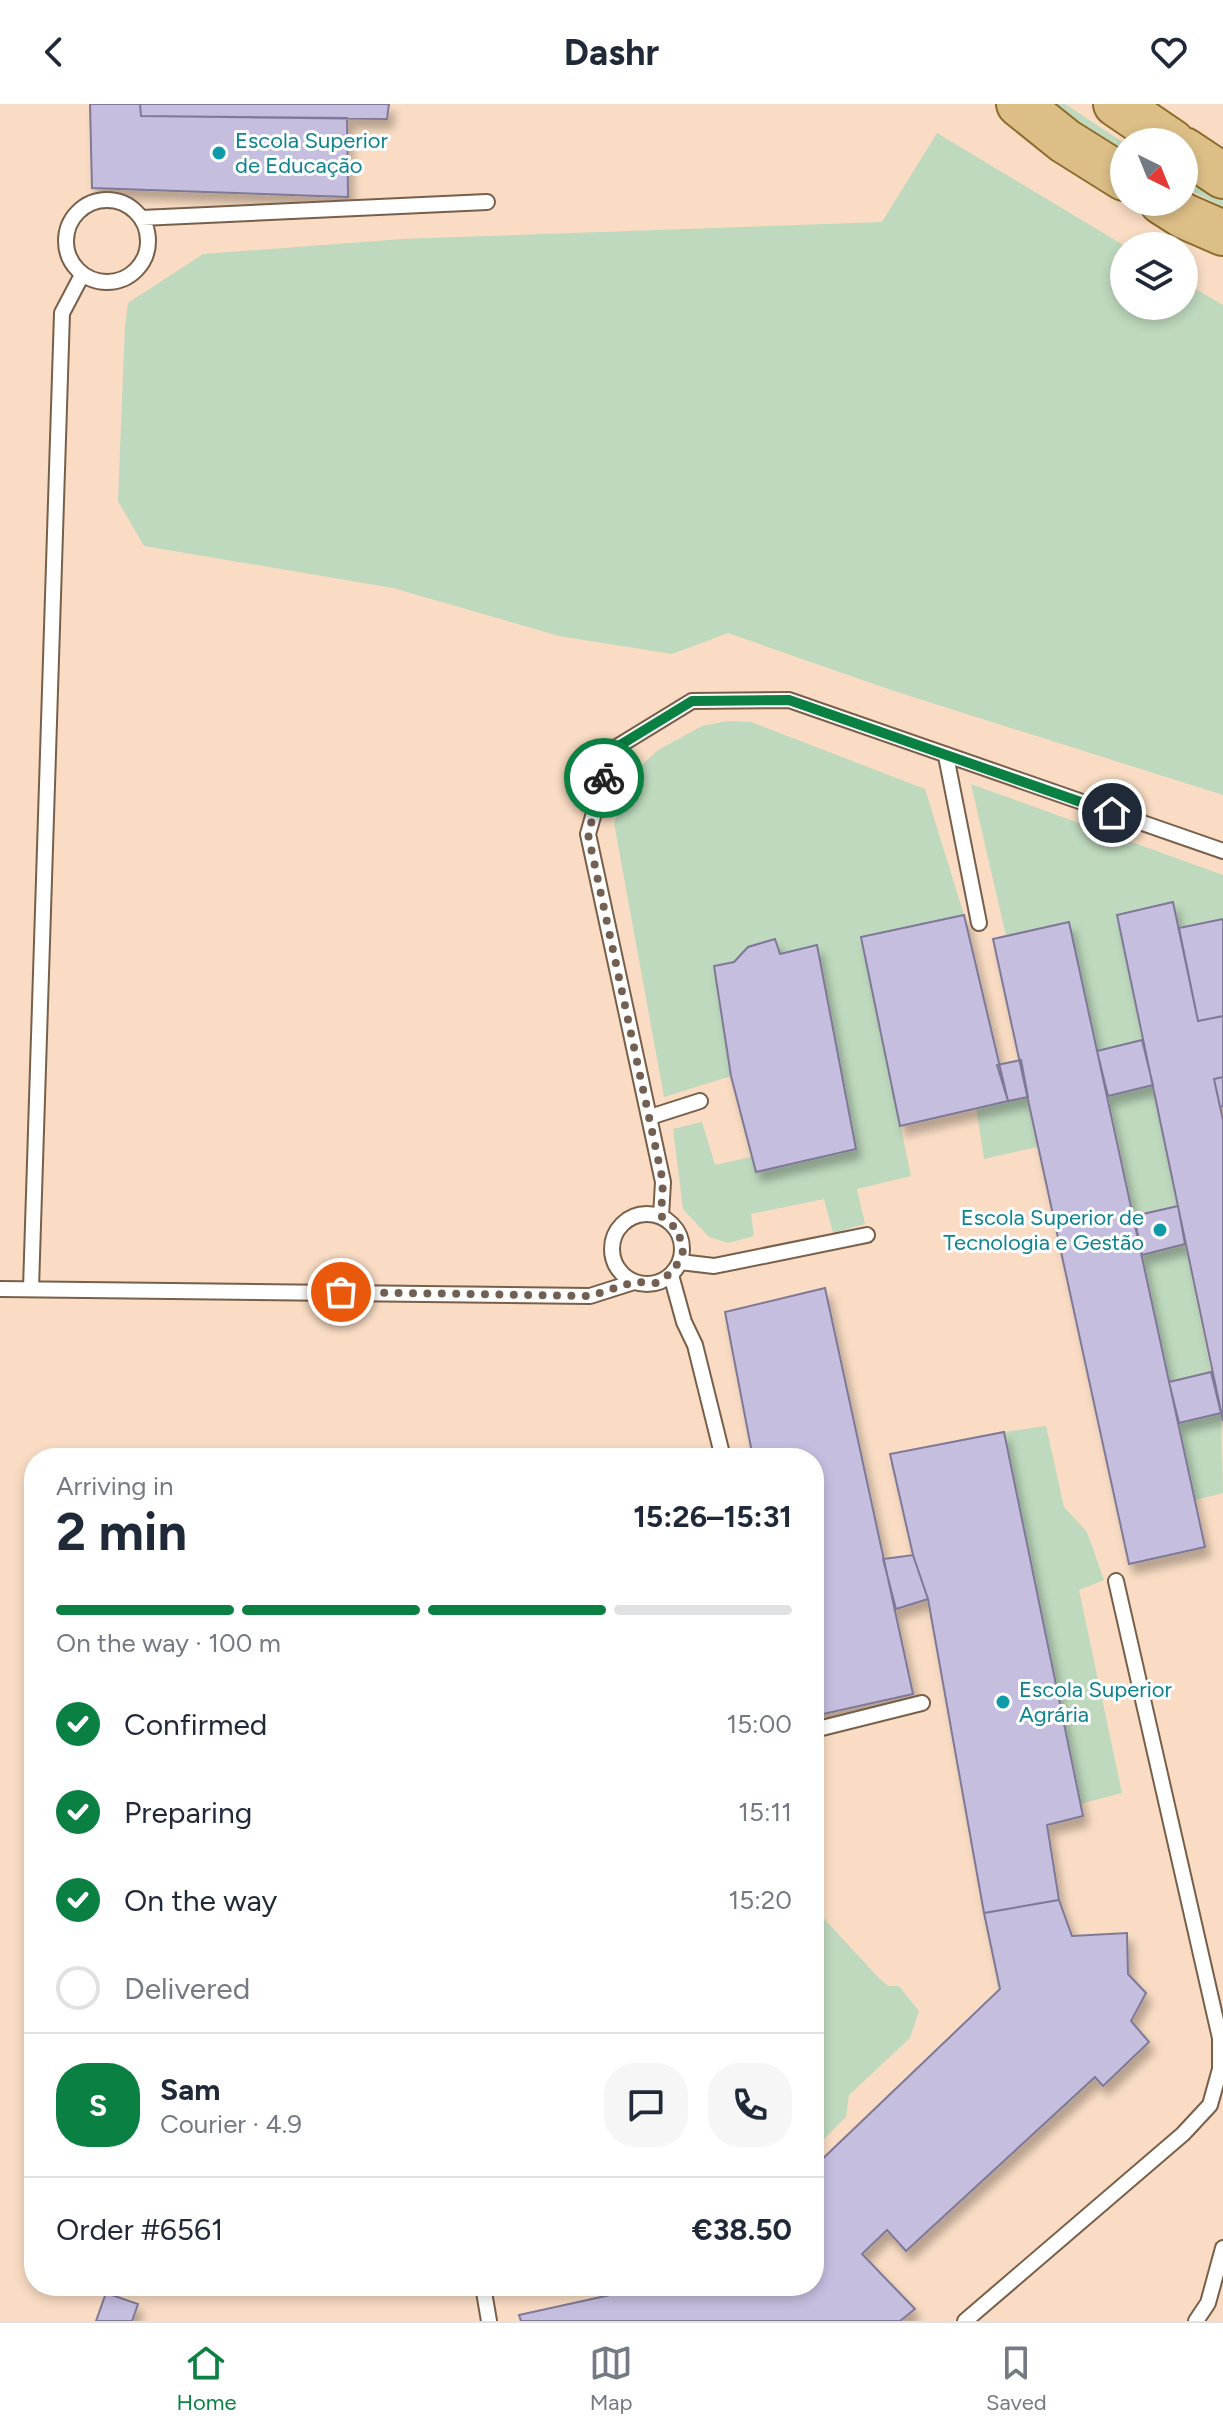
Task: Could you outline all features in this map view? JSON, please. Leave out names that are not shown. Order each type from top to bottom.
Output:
[{"type":"main road","points":[[1019,104],[1065,141],[1110,169]]},
{"type":"main road","points":[[1116,104],[1151,128]]},
{"type":"main road","points":[[1198,159],[1223,176]]},
{"type":"main road","points":[[1184,216],[1223,233]]},
{"type":"lane","points":[[102,200],[117,201],[130,207],[141,218],[147,231],[148,245],[137,270],[111,282],[97,282],[85,277],[67,255],[65,241],[68,226],[77,212],[102,200]]},
{"type":"lane","points":[[141,218],[487,202]]},
{"type":"lane","points":[[31,1288],[62,313],[82,275],[85,277]]},
{"type":"lane","points":[[661,1216],[663,1182],[588,834],[612,750],[692,701],[789,700],[1223,851]]},
{"type":"lane","points":[[946,756],[979,923]]},
{"type":"lane","points":[[650,1117],[700,1101]]},
{"type":"lane","points":[[0,1289],[590,1296],[634,1282],[656,1283],[671,1275],[683,1251],[678,1230],[661,1216],[639,1214],[620,1226],[615,1236],[613,1257],[625,1276],[634,1282]]},
{"type":"lane","points":[[680,1262],[714,1266],[792,1245],[867,1235]]},
{"type":"lane","points":[[671,1275],[684,1322],[695,1345],[721,1448]]},
{"type":"lane","points":[[965,2321],[1183,2134],[1210,2105],[1220,2069],[1220,2038],[1116,1581]]},
{"type":"lane","points":[[824,1728],[922,1703]]},
{"type":"lane","points":[[1196,2321],[1208,2303],[1223,2248]]},
{"type":"lane","points":[[485,2296],[489,2321]]},
{"type":"green space","points":[[1052,104],[1065,104],[1110,134],[1110,143]]},
{"type":"green space","points":[[937,133],[1110,237],[1110,320],[1198,320],[1198,290],[1223,305],[1223,795],[891,690],[728,633],[672,654],[559,636],[393,588],[144,546],[118,501],[128,303],[203,254],[402,239],[882,222]]},
{"type":"green space","points":[[1198,186],[1223,199],[1223,207],[1198,194]]},
{"type":"green space","points":[[728,721],[751,722],[925,789],[964,915],[861,937],[911,1176],[857,1189],[865,1224],[833,1233],[824,1199],[751,1214],[754,1236],[728,1243],[709,1237],[683,1209],[673,1129],[702,1122],[715,1165],[751,1157],[756,1172],[856,1148],[816,945],[780,954],[731,1076],[664,1097],[614,823],[632,774],[658,750],[702,726]]},
{"type":"green space","points":[[971,784],[1223,875],[1223,919],[1179,928],[1173,903],[1117,915],[1142,1040],[1097,1051],[1069,922],[1006,936]]},
{"type":"green space","points":[[1153,1085],[1178,1206],[1134,1216],[1108,1096]]},
{"type":"green space","points":[[1028,1097],[1037,1147],[984,1159],[976,1107]]},
{"type":"green space","points":[[1185,1244],[1211,1372],[1169,1382],[1142,1255]]},
{"type":"green space","points":[[1221,1413],[1223,1493],[1195,1500],[1179,1423]]},
{"type":"green space","points":[[1046,1426],[1064,1507],[1087,1532],[1104,1580],[1079,1590],[1122,1793],[1080,1804],[1004,1432]]},
{"type":"green space","points":[[824,1919],[877,1976],[888,1986],[899,1986],[919,2011],[910,2038],[849,2095],[846,2117],[824,2139]]},
{"type":"building","name":"Escola Superior de Educação","points":[[90,104],[140,104],[141,116],[347,118],[348,197],[92,188]]},
{"type":"building","points":[[140,104],[389,104],[387,119],[141,116]]},
{"type":"building","points":[[1173,902],[1198,1021],[1223,1016],[1223,1077],[1214,1079],[1223,1120],[1223,1421],[1117,915]]},
{"type":"building","points":[[964,915],[1008,1101],[900,1126],[861,937]]},
{"type":"building","points":[[1223,919],[1223,1016],[1198,1021],[1179,928]]},
{"type":"building","points":[[1069,922],[1205,1547],[1129,1564],[993,939]]},
{"type":"building","points":[[775,939],[780,954],[817,945],[856,1149],[756,1172],[731,1076],[714,966],[734,962],[748,947]]},
{"type":"building","points":[[1142,1040],[1153,1085],[1108,1096],[1097,1051]]},
{"type":"building","points":[[1021,1060],[1028,1097],[1008,1101],[997,1065]]},
{"type":"building","points":[[1223,1077],[1223,1106],[1220,1107],[1214,1079]]},
{"type":"building","name":"Escola Superior de Tecnologia e Gestão","points":[[1178,1206],[1185,1244],[1142,1255],[1134,1216]]},
{"type":"building","points":[[825,1288],[913,1694],[824,1714],[824,1448],[751,1448],[725,1312]]},
{"type":"building","points":[[1211,1372],[1221,1413],[1179,1423],[1169,1382]]},
{"type":"building","name":"Escola Superior Agrária","points":[[1004,1432],[1083,1816],[1047,1825],[1059,1900],[984,1913],[928,1599],[913,1555],[890,1454]]},
{"type":"building","points":[[913,1555],[928,1599],[896,1609],[883,1559]]},
{"type":"building","points":[[1059,1900],[1072,1936],[1127,1933],[1128,1974],[1146,1993],[1131,2021],[1149,2042],[1103,2086],[1095,2077],[906,2251],[887,2230],[862,2254],[915,2309],[900,2321],[521,2321],[519,2315],[605,2296],[824,2296],[824,2157],[1000,1989],[984,1913]]},
{"type":"building","points":[[105,2296],[138,2304],[132,2321],[96,2321]]},
{"type":"way so far","points":[[341,1292],[590,1296],[634,1282],[656,1283],[671,1275],[680,1262],[683,1251],[678,1230],[661,1216],[663,1182],[588,834],[604,778]]},
{"type":"place","name":"Escola Superior de Educação","points":[[219,153]]},
{"type":"place","name":"Escola Superior de Tecnologia e Gestão","points":[[1160,1230]]},
{"type":"place","name":"Escola Superior Agrária","points":[[1003,1702]]},
{"type":"route","points":[[604,778],[612,750],[692,701],[789,700],[1112,813]]}]
